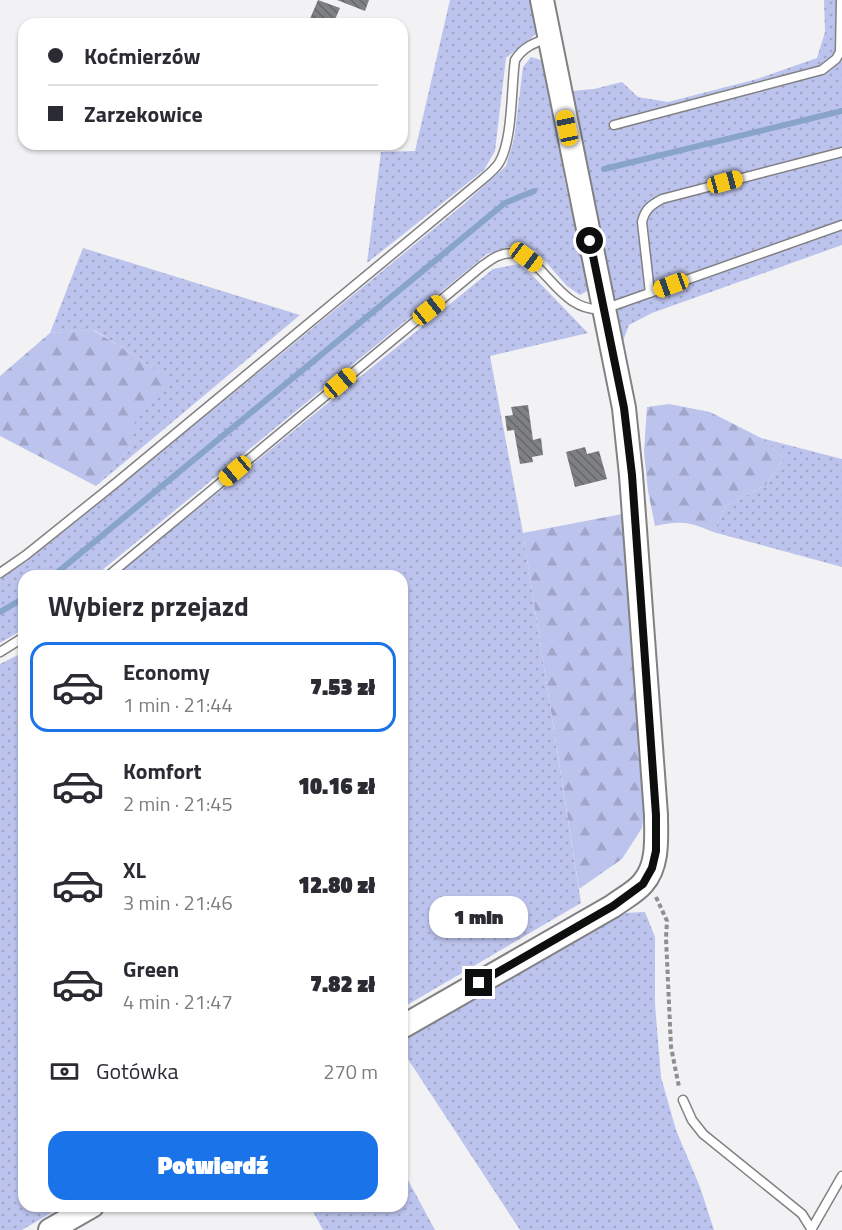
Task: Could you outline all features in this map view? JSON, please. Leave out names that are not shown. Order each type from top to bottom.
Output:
[{"type":"street","points":[[408,1024],[613,906],[643,884],[652,868],[656,851],[656,815],[632,475],[624,408],[542,0]]},
{"type":"street","points":[[50,1230],[82,1212]]},
{"type":"lane","points":[[614,125],[822,70],[830,65],[840,52],[842,0]]},
{"type":"lane","points":[[0,573],[126,475],[482,180],[499,163],[504,150],[508,134],[515,60],[521,51],[549,38]]},
{"type":"lane","points":[[650,293],[642,222],[645,212],[652,204],[663,199],[842,152]]},
{"type":"lane","points":[[115,570],[482,266],[498,256],[513,253],[526,257],[537,265],[568,299],[592,310],[604,309],[842,225]]},
{"type":"lane","points":[[0,652],[18,641]]},
{"type":"lane","points":[[683,1100],[692,1120],[703,1134],[802,1214],[812,1230],[842,1176]]},
{"type":"path","points":[[643,884],[658,900],[667,921],[670,1047],[683,1100]]},
{"type":"green space","points":[[450,0],[533,0],[541,30],[506,58],[495,151],[484,170],[367,263],[381,152],[415,151]]},
{"type":"green space","points":[[824,0],[842,0],[842,245],[652,313],[629,325],[623,341],[572,91],[594,89],[622,82],[638,97],[668,102],[757,79],[817,58],[825,32]]},
{"type":"green space","points":[[531,57],[544,61],[565,182],[589,290],[580,295],[567,286],[536,251],[516,245],[487,254],[102,570],[18,570],[18,632],[0,643],[0,579],[26,562],[108,496],[464,204],[506,166],[514,139],[523,67]]},
{"type":"green space","points":[[83,248],[300,315],[96,486],[129,449],[135,418],[167,379],[94,330],[50,333]]},
{"type":"green space","points":[[519,264],[588,333],[490,356],[523,533],[581,903],[408,1004],[408,570],[122,570],[493,269]]},
{"type":"green space","points":[[93,330],[168,379],[136,418],[129,449],[96,486],[0,436],[0,376],[50,333]]},
{"type":"green space","points":[[669,404],[710,412],[761,438],[784,458],[766,485],[726,506],[713,532],[684,523],[655,526],[644,452],[647,407]]},
{"type":"green space","points":[[761,438],[842,459],[842,567],[713,532],[726,506],[766,485],[784,458]]},
{"type":"green space","points":[[622,514],[644,810],[642,828],[622,859],[579,889],[523,533]]},
{"type":"green space","points":[[18,655],[18,1212],[53,1212],[22,1230],[0,1230],[0,664]]},
{"type":"green space","points":[[645,912],[655,937],[655,1004],[661,1077],[676,1130],[700,1187],[714,1230],[520,1230],[408,1059],[408,1033],[622,913]]},
{"type":"green space","points":[[408,1180],[435,1230],[323,1230],[313,1212],[408,1212]]},
{"type":"building","points":[[318,0],[340,8],[336,18],[310,18]]},
{"type":"building","points":[[337,0],[369,0],[365,11]]},
{"type":"building","points":[[528,405],[533,440],[541,438],[543,455],[532,457],[533,462],[520,464],[514,430],[507,431],[505,416],[513,415],[511,407]]},
{"type":"building","points":[[585,447],[587,454],[599,451],[607,479],[575,487],[566,452]]},
{"type":"waterway","points":[[604,169],[842,111]]},
{"type":"waterway","points":[[60,570],[505,203],[534,191]]},
{"type":"waterway","points":[[0,612],[18,602]]},
{"type":"route","points":[[479,983],[613,906],[643,884],[652,868],[656,851],[656,815],[632,475],[624,408],[590,241]]}]
